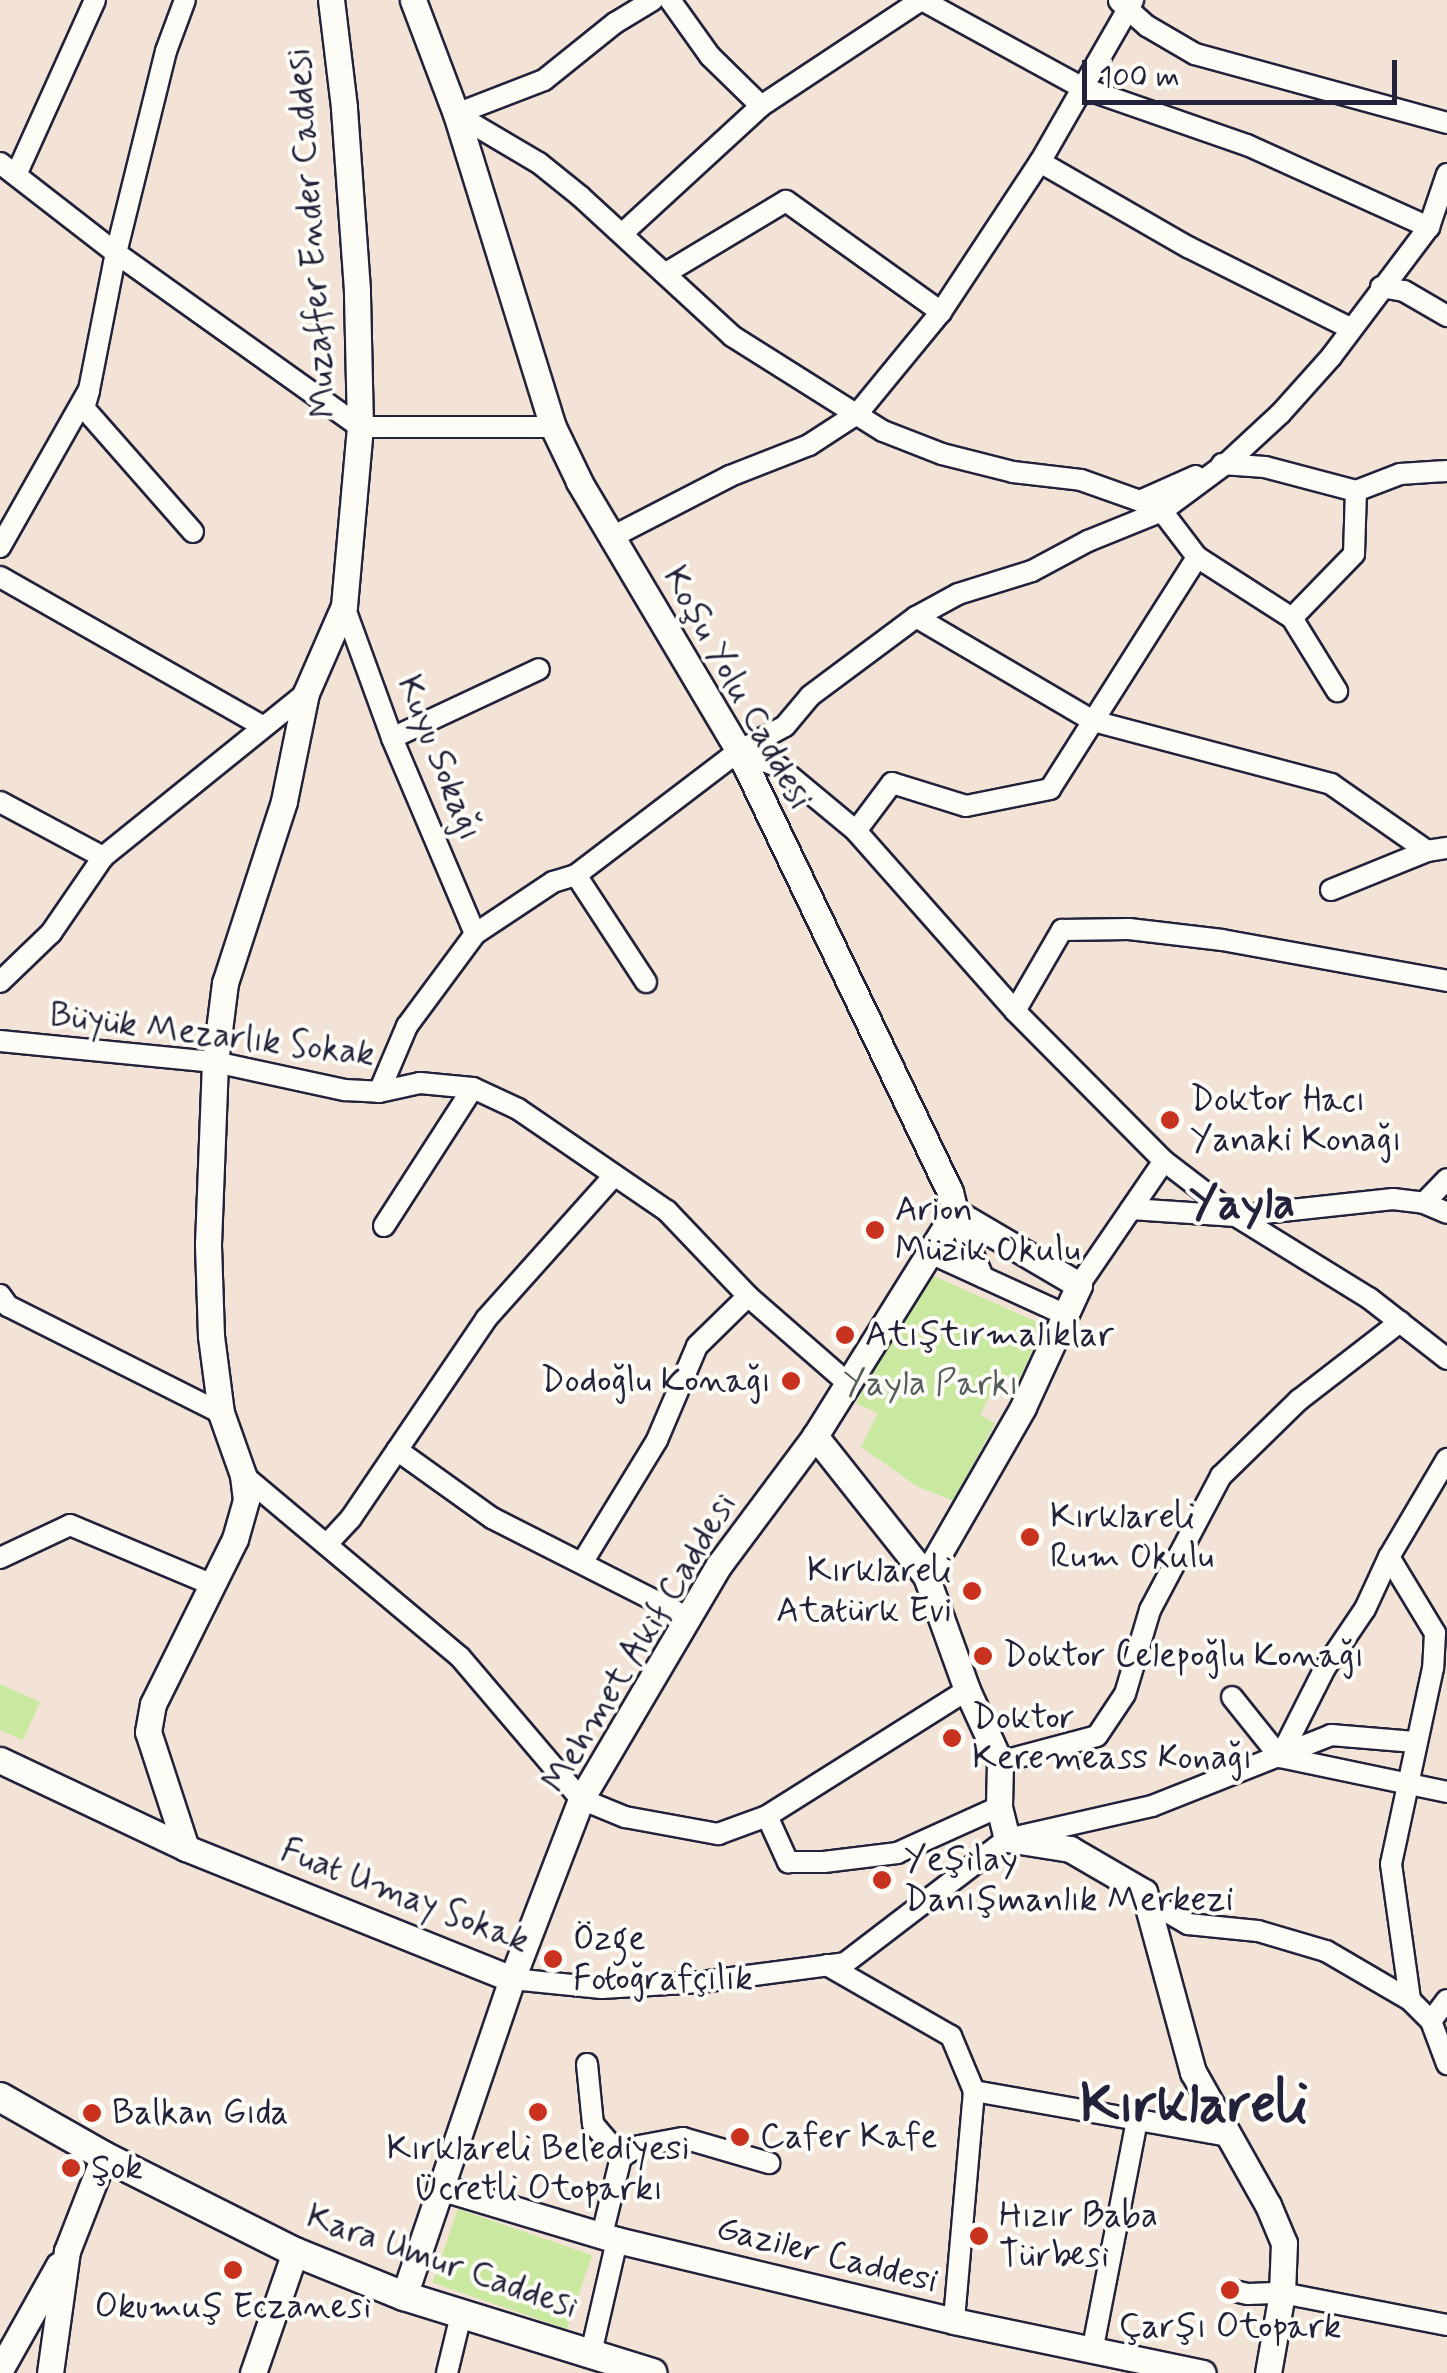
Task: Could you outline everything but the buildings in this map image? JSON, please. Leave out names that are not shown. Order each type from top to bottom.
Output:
[{"type":"main road","name":"Kara Umur Caddesi","points":[[0,2096],[104,2156],[294,2252],[460,2315],[652,2373]]},
{"type":"street","points":[[95,0],[8,169],[116,253],[360,427],[553,427]]},
{"type":"street","points":[[184,0],[166,51],[116,253],[84,408],[194,532]]},
{"type":"street","name":"Muzaffer Ender Caddesi","points":[[186,1848],[148,1732],[153,1704],[213,1585],[242,1513],[244,1475],[221,1413],[211,1336],[208,1244],[215,1062],[225,983],[284,801],[306,693],[344,606],[360,427],[358,290],[331,0]]},
{"type":"street","name":"Koşu Yolu Caddesi","points":[[413,0],[456,114],[553,427],[612,537],[739,751],[942,1174],[955,1212]]},
{"type":"street","points":[[456,114],[544,80],[614,24],[653,0]]},
{"type":"street","points":[[670,0],[710,56],[761,106]]},
{"type":"street","points":[[624,232],[761,106],[921,0],[1083,88],[1247,146],[1429,227]]},
{"type":"street","points":[[612,537],[730,476],[809,445],[858,413],[941,312],[1040,162],[1126,3],[1195,54],[1447,123]]},
{"type":"street","points":[[456,114],[539,163],[624,232],[732,336],[883,431],[942,454],[1013,472],[1081,480],[1140,501],[1228,462],[1356,491],[1400,474],[1447,471]]},
{"type":"street","points":[[1040,162],[1188,247],[1350,328]]},
{"type":"street","points":[[379,1092],[407,1026],[475,934],[552,882],[576,875],[739,751],[786,726],[810,696],[916,617],[958,594],[1032,572],[1088,541],[1162,511],[1228,462],[1282,413],[1429,227],[1447,174]]},
{"type":"street","points":[[666,274],[786,202],[941,312]]},
{"type":"street","points":[[1381,288],[1404,291],[1447,316]]},
{"type":"street","points":[[0,547],[90,390]]},
{"type":"street","points":[[1292,618],[1354,554],[1356,491]]},
{"type":"street","points":[[1162,511],[1196,557],[1292,618],[1337,691]]},
{"type":"street","points":[[856,830],[892,783],[966,806],[1050,789],[1196,557]]},
{"type":"street","points":[[0,576],[262,726]]},
{"type":"street","name":"Kuyu Sokağı","points":[[344,606],[392,738],[475,934]]},
{"type":"street","points":[[916,617],[1093,722],[1332,784],[1437,849]]},
{"type":"street","points":[[392,738],[539,669]]},
{"type":"street","points":[[0,982],[51,933],[102,858],[306,693]]},
{"type":"street","points":[[739,751],[779,767],[856,830],[1015,1011],[1164,1161],[1236,1216],[1400,1322],[1447,1358]]},
{"type":"street","points":[[0,802],[102,858]]},
{"type":"street","points":[[1332,890],[1437,849]]},
{"type":"street","points":[[576,875],[646,982]]},
{"type":"street","points":[[1015,1011],[1062,930],[1129,929],[1222,940],[1447,981]]},
{"type":"street","name":"Büyük Mezarlık Sokak","points":[[0,1041],[215,1062],[344,1090],[379,1092],[420,1083],[474,1088],[518,1108],[612,1178],[667,1211],[748,1296],[849,1384]]},
{"type":"street","points":[[384,1226],[474,1088]]},
{"type":"street","points":[[926,1576],[1024,1406],[1079,1285],[1164,1161]]},
{"type":"street","points":[[327,1544],[351,1518],[486,1319],[612,1178]]},
{"type":"street","points":[[1424,1203],[1447,1180]]},
{"type":"street","points":[[1132,1208],[1236,1216],[1392,1199],[1424,1203],[1447,1214]]},
{"type":"street","points":[[849,1384],[955,1212]]},
{"type":"street","points":[[955,1212],[984,1277]]},
{"type":"street","points":[[955,1212],[1079,1285]]},
{"type":"street","points":[[930,1253],[1066,1314]]},
{"type":"street","points":[[0,1295],[8,1306],[221,1413]]},
{"type":"street","points":[[582,1563],[657,1440],[697,1346],[748,1296]]},
{"type":"street","points":[[1000,1762],[1097,1736],[1125,1694],[1150,1610],[1221,1476],[1299,1400],[1400,1322]]},
{"type":"street","name":"Mehmet Akif Caddesi","points":[[404,2296],[512,1979],[581,1799],[719,1565],[816,1436],[849,1384]]},
{"type":"street","points":[[816,1436],[926,1576],[967,1690],[1000,1762],[999,1807],[1007,1839]]},
{"type":"street","points":[[398,1450],[492,1518],[687,1618]]},
{"type":"street","points":[[1280,1757],[1326,1668],[1365,1609],[1388,1556],[1447,1458]]},
{"type":"street","points":[[244,1475],[460,1657],[581,1799],[625,1817],[718,1834],[766,1816],[967,1690]]},
{"type":"street","points":[[0,1558],[70,1526],[213,1585]]},
{"type":"street","points":[[1388,1556],[1435,1633],[1432,1668],[1391,1864],[1410,2000]]},
{"type":"street","points":[[1232,1697],[1280,1757],[1447,1792]]},
{"type":"street","points":[[1007,1839],[1152,1806],[1331,1735],[1415,1742]]},
{"type":"street","name":"Fuat Umay Sokak","points":[[0,1760],[186,1848],[512,1979],[602,1988],[701,1982],[845,1962],[1007,1839]]},
{"type":"street","points":[[766,1816],[788,1862],[824,1862],[898,1854],[999,1807]]},
{"type":"street","points":[[1007,1839],[1070,1849],[1130,1881],[1145,1899],[1188,1924],[1258,1932],[1326,1951],[1410,2000],[1431,2021],[1447,2064]]},
{"type":"street","points":[[1145,1899],[1193,2072],[1268,2204],[1284,2243],[1282,2293],[1268,2373]]},
{"type":"street","points":[[827,1965],[951,2036],[974,2091],[954,2321]]},
{"type":"street","points":[[1431,2021],[1447,2000]]},
{"type":"street","points":[[587,2064],[593,2124],[621,2157],[591,2353]]},
{"type":"street","points":[[974,2091],[1228,2136]]},
{"type":"street","points":[[1092,2352],[1137,2120]]},
{"type":"street","points":[[621,2157],[639,2146],[684,2138],[769,2162]]},
{"type":"street","points":[[49,2366],[68,2252],[104,2156]]},
{"type":"street","name":"Gaziler Caddesi","points":[[440,2187],[610,2238],[954,2321],[1203,2373]]},
{"type":"street","points":[[0,2370],[8,2338],[68,2252]]},
{"type":"street","points":[[254,2373],[294,2252]]},
{"type":"street","points":[[1230,2290],[1282,2293],[1447,2325]]},
{"type":"street","points":[[447,2373],[460,2315]]},
{"type":"street","points":[[8,2338],[34,2347],[49,2366]]},
{"type":"green space","name":"Yayla Parkı","points":[[927,1273],[1044,1325],[1018,1382],[1000,1375],[980,1415],[995,1423],[954,1501],[918,1487],[861,1447],[878,1413],[856,1403]]},
{"type":"green space","points":[[0,1684],[40,1702],[23,1740],[0,1730]]},
{"type":"green space","points":[[458,2209],[592,2255],[567,2329],[433,2283]]},
{"type":"place","name":"Doktor Hacı Yanaki Konağı","points":[[1170,1120]]},
{"type":"place","name":"Arion Müzik Okulu","points":[[875,1230]]},
{"type":"place","name":"Atıştırmalıklar","points":[[845,1335]]},
{"type":"place","name":"Dodoğlu Konağı","points":[[791,1381]]},
{"type":"place","name":"Kırklareli Rum Okulu","points":[[1030,1537]]},
{"type":"place","name":"Kırklareli Atatürk Evi","points":[[972,1591]]},
{"type":"place","name":"Doktor Celepoğlu Konağı","points":[[983,1656]]},
{"type":"place","name":"Doktor Keremeass Konağı","points":[[952,1738]]},
{"type":"place","name":"Yeşilay Danışmanlık Merkezi","points":[[882,1880]]},
{"type":"place","name":"Özge Fotoğrafçılık","points":[[553,1959]]},
{"type":"place","name":"Kırklareli Belediyesi Ücretli Otoparkı","points":[[538,2112]]},
{"type":"place","name":"Balkan Gıda","points":[[92,2113]]},
{"type":"place","name":"Cafer Kafe","points":[[740,2137]]},
{"type":"place","name":"Şok","points":[[71,2168]]},
{"type":"place","name":"Hızır Baba Türbesi","points":[[979,2236]]},
{"type":"place","name":"Okumuş Eczanesi","points":[[233,2270]]},
{"type":"place","name":"Çarşı Otopark","points":[[1230,2290]]},
{"type":"district","name":"Yayla","points":[[1242,1205]]},
{"type":"district","name":"Kırklareli","points":[[1194,2107]]}]
